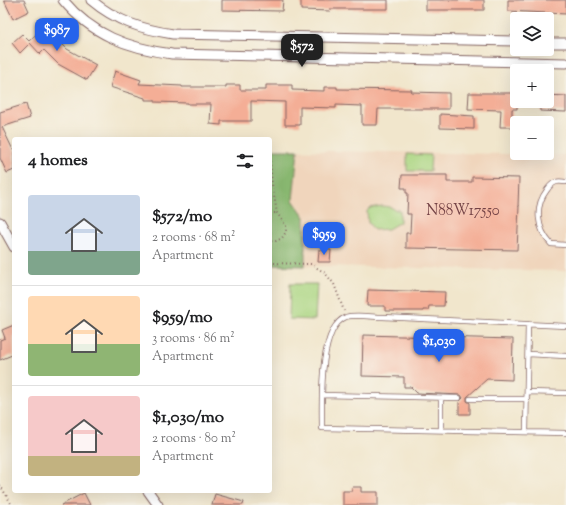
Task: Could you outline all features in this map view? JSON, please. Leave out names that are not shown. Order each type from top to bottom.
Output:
[{"type":"street","points":[[63,0],[77,15],[106,35],[133,47],[165,53],[566,63]]},
{"type":"street","points":[[91,0],[116,18],[139,28],[173,34],[510,41]]},
{"type":"street","points":[[554,42],[566,43]]},
{"type":"street","points":[[0,222],[12,240]]},
{"type":"street","points":[[149,493],[158,505]]},
{"type":"lane","points":[[566,182],[556,182],[550,186],[542,199],[538,213],[540,226],[551,244],[566,245]]},
{"type":"lane","points":[[566,326],[376,317],[346,317],[339,322],[332,331],[327,342],[322,395],[322,428],[566,433]]},
{"type":"lane","points":[[526,432],[528,324]]},
{"type":"lane","points":[[528,354],[566,356]]},
{"type":"lane","points":[[527,392],[566,393]]},
{"type":"lane","points":[[322,395],[459,398]]},
{"type":"lane","points":[[441,398],[441,430]]},
{"type":"lane","points":[[470,399],[527,400]]},
{"type":"path","points":[[272,184],[278,213],[286,226],[286,232],[282,238],[272,241]]},
{"type":"path","points":[[272,213],[278,213]]},
{"type":"path","points":[[272,262],[311,264],[325,273],[334,284],[346,317]]},
{"type":"path","points":[[0,485],[12,505]]},
{"type":"shaded area","points":[[272,150],[510,154],[510,160],[554,160],[554,155],[566,155],[566,271],[272,265]]},
{"type":"green space","points":[[272,150],[298,150],[293,200],[305,217],[305,266],[272,265]]},
{"type":"green space","points":[[407,154],[431,155],[430,171],[407,171]]},
{"type":"green space","points":[[382,206],[400,210],[400,222],[388,229],[374,230],[368,222],[367,211],[370,208]]},
{"type":"green space","points":[[290,284],[317,284],[315,320],[289,319]]},
{"type":"building","points":[[4,0],[24,0],[29,11],[13,19]]},
{"type":"building","points":[[222,0],[283,0],[282,11],[222,10]]},
{"type":"building","points":[[301,0],[388,0],[388,9],[330,9],[330,11],[301,10]]},
{"type":"building","points":[[426,0],[484,0],[484,10],[426,10]]},
{"type":"building","points":[[508,0],[566,0],[566,14],[554,13],[554,12],[508,11]]},
{"type":"building","points":[[45,26],[67,49],[96,65],[87,80],[58,64],[44,50],[40,54],[30,43],[20,53],[12,43],[22,34],[29,41]]},
{"type":"building","points":[[115,71],[141,80],[139,84],[182,87],[226,87],[226,85],[240,85],[240,90],[266,90],[266,85],[292,85],[292,90],[324,91],[324,87],[337,87],[337,89],[412,90],[411,92],[449,93],[449,109],[378,109],[377,125],[362,125],[362,106],[336,105],[336,108],[300,107],[300,125],[285,125],[285,102],[251,101],[251,121],[221,121],[221,125],[210,124],[211,104],[155,102],[155,100],[145,100],[145,98],[110,87]]},
{"type":"building","points":[[469,93],[510,93],[510,108],[517,108],[512,109],[512,116],[510,116],[510,127],[500,127],[501,110],[468,109]]},
{"type":"building","points":[[554,95],[566,96],[566,112],[540,111],[540,108],[554,108]]},
{"type":"building","points":[[26,104],[30,118],[2,127],[12,148],[12,171],[7,173],[0,158],[0,112]]},
{"type":"building","points":[[440,114],[474,116],[474,129],[440,128]]},
{"type":"building","points":[[402,175],[447,175],[447,182],[472,182],[472,177],[519,178],[517,250],[406,248],[406,233],[410,233],[411,214],[407,214],[408,193],[406,193],[406,188],[401,188]]},
{"type":"building","points":[[319,250],[331,250],[330,262],[318,262]]},
{"type":"building","points":[[368,290],[445,292],[444,306],[429,306],[428,310],[423,311],[385,311],[385,306],[367,306]]},
{"type":"building","points":[[12,326],[12,355],[0,360],[0,340],[5,338],[2,330]]},
{"type":"building","points":[[363,335],[513,339],[512,380],[487,379],[467,397],[467,401],[470,403],[470,414],[459,414],[459,402],[463,398],[461,395],[417,393],[411,387],[404,387],[404,377],[362,376]]},
{"type":"building","points":[[352,487],[361,487],[361,492],[378,492],[378,505],[343,505],[343,491],[352,491]]},
{"type":"building","points":[[84,493],[90,505],[61,505]]},
{"type":"building","points":[[215,494],[244,502],[243,505],[212,505]]}]
